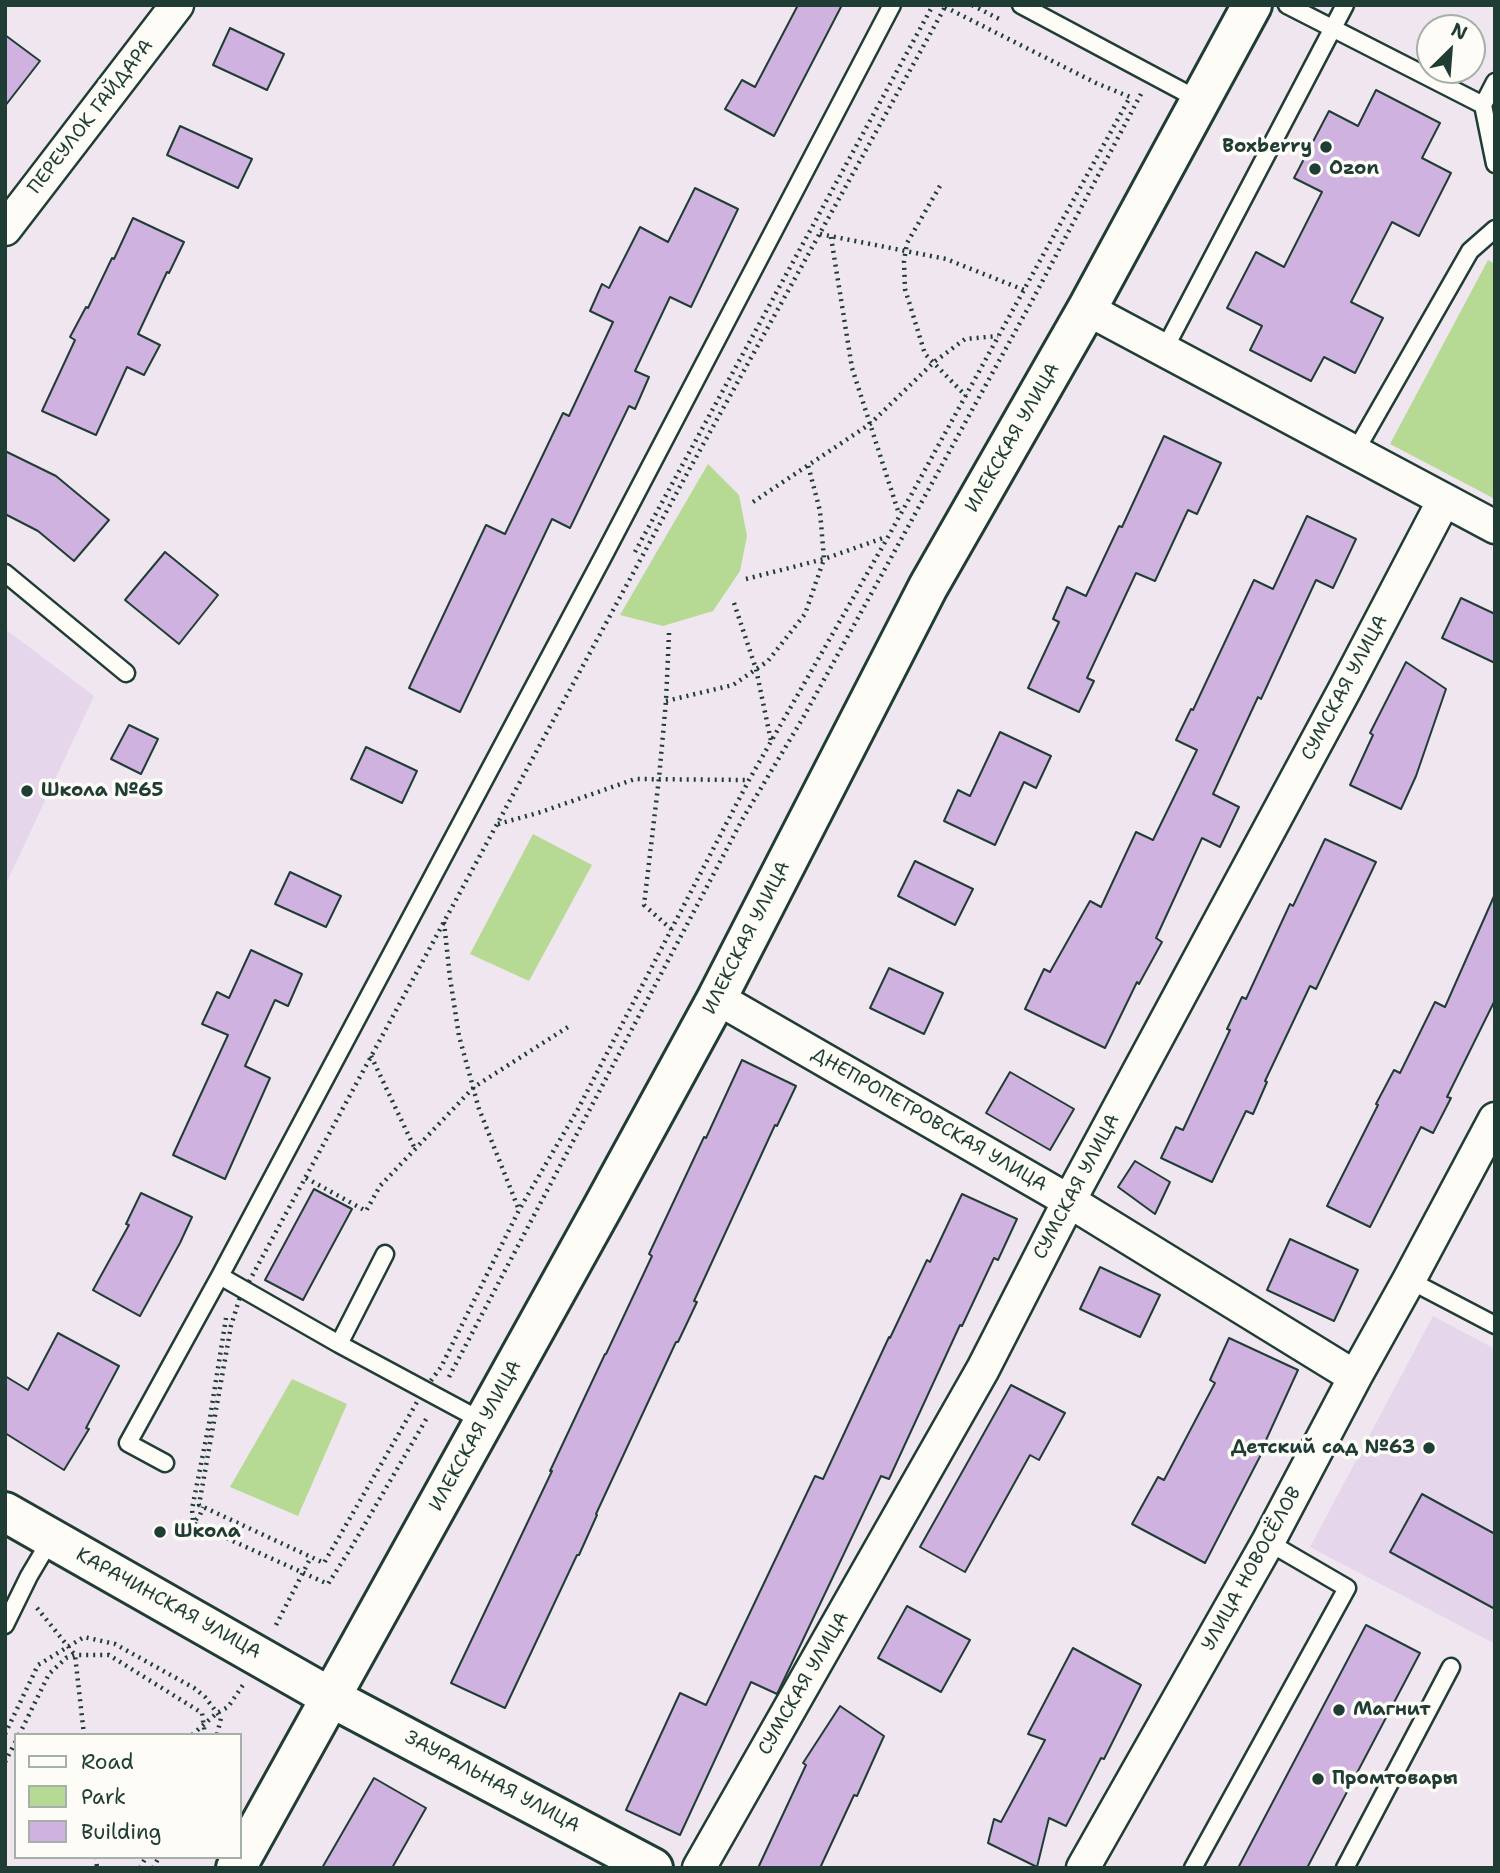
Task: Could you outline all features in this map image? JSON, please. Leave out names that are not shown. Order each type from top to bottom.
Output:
[{"type":"street","name":"ПЕРЕУЛОК ГАЙДАРА","points":[[5,229],[177,5]]},
{"type":"street","name":"ИЛЕКСКАЯ УЛИЦА","points":[[242,1857],[717,998],[928,587],[1087,309],[1252,5]]},
{"type":"street","points":[[1087,309],[1495,527]]},
{"type":"street","name":"СУМСКАЯ УЛИЦА","points":[[699,1868],[983,1369],[1069,1201],[1444,500]]},
{"type":"street","name":"ДНЕПРОПЕТРОВСКАЯ УЛИЦА","points":[[717,998],[1069,1201],[1355,1377]]},
{"type":"street","name":"УЛИЦА НОВОСЁЛОВ","points":[[1083,1868],[1268,1542],[1495,1119]]},
{"type":"street","name":"КАРАЧИНСКАЯ УЛИЦА","points":[[5,1512],[330,1696]]},
{"type":"street","name":"ЗАУРАЛЬНАЯ УЛИЦА","points":[[330,1696],[653,1868]]},
{"type":"lane","points":[[165,1463],[128,1443],[611,543],[892,5]]},
{"type":"lane","points":[[1021,5],[1199,100]]},
{"type":"lane","points":[[1287,5],[1483,106]]},
{"type":"lane","points":[[1164,350],[1345,5]]},
{"type":"lane","points":[[1495,82],[1483,106],[1495,164]]},
{"type":"lane","points":[[1355,452],[1470,251],[1495,229]]},
{"type":"lane","points":[[5,573],[126,673]]},
{"type":"lane","points":[[339,1344],[385,1254]]},
{"type":"lane","points":[[220,1276],[484,1422]]},
{"type":"lane","points":[[1409,1280],[1495,1325]]},
{"type":"lane","points":[[5,1625],[51,1539]]},
{"type":"lane","points":[[1193,1868],[1347,1588],[1268,1542]]},
{"type":"lane","points":[[1345,1868],[1451,1667]]},
{"type":"path","points":[[945,7],[1096,83],[1130,97],[888,537],[749,780],[578,1109],[519,1210],[441,1367],[431,1394],[324,1563],[199,1505],[231,1326],[239,1300],[683,482],[945,7]]},
{"type":"path","points":[[193,1523],[328,1584],[351,1548],[431,1394],[742,820],[804,716],[1033,299],[1142,92]]},
{"type":"path","points":[[940,186],[907,243],[904,261],[905,289],[925,354],[966,396]]},
{"type":"path","points":[[820,234],[946,259],[1024,290]]},
{"type":"path","points":[[831,237],[852,368],[899,514]]},
{"type":"path","points":[[753,502],[870,424],[934,362],[965,339],[999,336]]},
{"type":"path","points":[[666,701],[733,685],[768,662],[805,614],[824,559],[820,511],[808,465]]},
{"type":"path","points":[[746,579],[824,559],[888,537]]},
{"type":"path","points":[[734,604],[756,669],[771,741]]},
{"type":"path","points":[[669,633],[659,778],[644,905],[671,929]]},
{"type":"path","points":[[497,825],[541,813],[635,779],[749,780]]},
{"type":"path","points":[[444,921],[460,1036],[480,1109],[519,1210]]},
{"type":"path","points":[[306,1178],[366,1211],[380,1186],[474,1087],[571,1026]]},
{"type":"path","points":[[372,1056],[415,1149]]},
{"type":"path","points":[[193,1523],[192,1509],[209,1424],[227,1306]]},
{"type":"path","points":[[189,1532],[203,1507]]},
{"type":"path","points":[[276,1625],[311,1557]]},
{"type":"path","points":[[20,1595],[41,1611],[75,1656],[83,1733]]},
{"type":"path","points":[[5,1734],[38,1665],[84,1637],[116,1644],[194,1688],[205,1697],[221,1718],[217,1733]]},
{"type":"path","points":[[20,1733],[49,1674],[66,1658],[75,1656],[109,1656],[202,1713],[205,1733]]},
{"type":"path","points":[[195,1733],[229,1707],[244,1685]]},
{"type":"path","points":[[5,1762],[14,1745]]},
{"type":"shaded area","name":"Школа №65","points":[[5,629],[94,696],[5,886]]},
{"type":"shaded area","name":"Детский сад №63","points":[[1433,1316],[1495,1349],[1495,1644],[1310,1547]]},
{"type":"green space","points":[[1488,260],[1495,264],[1495,499],[1390,444]]},
{"type":"green space","points":[[708,464],[739,495],[747,536],[740,571],[713,611],[663,626],[620,615]]},
{"type":"green space","points":[[533,834],[592,865],[529,981],[470,954]]},
{"type":"green space","points":[[292,1379],[347,1404],[298,1516],[230,1487]]},
{"type":"building","points":[[798,5],[842,5],[774,136],[725,109],[742,80],[755,87]]},
{"type":"building","points":[[230,28],[284,54],[267,90],[213,65]]},
{"type":"building","points":[[5,35],[40,61],[5,106]]},
{"type":"building","points":[[1376,90],[1440,123],[1422,158],[1451,173],[1419,236],[1392,222],[1351,302],[1383,318],[1355,373],[1324,357],[1311,381],[1250,350],[1262,326],[1227,308],[1256,252],[1284,267],[1322,192],[1294,178],[1329,111],[1358,126]]},
{"type":"building","points":[[180,126],[252,159],[238,188],[167,155]]},
{"type":"building","points":[[695,188],[738,209],[691,307],[670,297],[635,371],[649,377],[635,409],[629,406],[570,528],[552,519],[460,712],[409,688],[486,525],[505,534],[563,413],[569,416],[613,322],[590,311],[602,284],[609,288],[640,227],[668,242]]},
{"type":"building","points":[[133,218],[184,242],[138,334],[160,345],[144,375],[127,367],[96,435],[42,411],[75,340],[70,337],[86,307],[88,308],[112,258],[114,259]]},
{"type":"building","points":[[1164,436],[1221,463],[1197,514],[1188,510],[1155,581],[1136,573],[1087,678],[1094,681],[1079,712],[1028,688],[1059,622],[1053,619],[1067,587],[1086,596],[1119,526],[1122,527]]},
{"type":"building","points":[[5,451],[56,476],[109,520],[74,561],[38,531],[5,514]]},
{"type":"building","points":[[1307,516],[1356,539],[1333,588],[1316,580],[1261,699],[1258,697],[1213,794],[1239,807],[1220,847],[1202,838],[1156,938],[1162,942],[1139,984],[1137,982],[1105,1048],[1025,1009],[1044,969],[1050,972],[1090,901],[1101,907],[1136,832],[1153,840],[1197,750],[1176,740],[1191,709],[1193,710],[1254,580],[1273,589]]},
{"type":"building","points":[[165,552],[218,595],[179,644],[125,600]]},
{"type":"building","points":[[1461,598],[1495,614],[1495,663],[1442,638]]},
{"type":"building","points":[[1406,662],[1446,689],[1416,776],[1401,809],[1350,785],[1373,735],[1370,733]]},
{"type":"building","points":[[129,725],[158,739],[141,774],[111,759]]},
{"type":"building","points":[[1000,732],[1051,756],[1036,788],[1024,782],[995,845],[944,821],[958,790],[970,796]]},
{"type":"building","points":[[366,747],[417,771],[402,803],[351,779]]},
{"type":"building","points":[[1325,839],[1376,862],[1316,989],[1310,986],[1265,1081],[1267,1082],[1253,1114],[1246,1111],[1212,1182],[1161,1158],[1176,1127],[1183,1130],[1230,1030],[1227,1029],[1242,997],[1246,999],[1290,904],[1293,906]]},
{"type":"building","points":[[915,861],[973,889],[955,925],[898,896]]},
{"type":"building","points":[[290,872],[341,896],[326,927],[275,904]]},
{"type":"building","points":[[1495,894],[1495,1000],[1447,1097],[1451,1098],[1433,1133],[1421,1127],[1370,1227],[1327,1206],[1394,1070],[1400,1073],[1435,1002],[1445,1007]]},
{"type":"building","points":[[251,950],[302,974],[288,1006],[275,1000],[245,1066],[270,1078],[225,1179],[173,1155],[228,1035],[202,1024],[217,992],[229,998]]},
{"type":"building","points":[[889,968],[943,993],[924,1034],[870,1008]]},
{"type":"building","points":[[742,1060],[796,1086],[777,1126],[775,1125],[694,1301],[697,1302],[505,1708],[451,1683],[652,1256],[649,1254]]},
{"type":"building","points":[[1010,1072],[1074,1109],[1050,1150],[986,1113]]},
{"type":"building","points":[[1135,1161],[1170,1182],[1155,1214],[1118,1187]]},
{"type":"building","points":[[314,1189],[352,1209],[303,1300],[265,1280]]},
{"type":"building","points":[[141,1193],[192,1217],[140,1316],[93,1290],[129,1225],[126,1224]]},
{"type":"building","points":[[962,1194],[1017,1219],[998,1260],[994,1258],[962,1326],[960,1325],[889,1479],[881,1476],[777,1694],[751,1682],[680,1835],[626,1810],[680,1693],[706,1705],[815,1476],[823,1479],[889,1337],[927,1260],[930,1262]]},
{"type":"building","points":[[1290,1239],[1358,1270],[1334,1321],[1267,1290]]},
{"type":"building","points":[[1100,1267],[1160,1295],[1140,1337],[1080,1309]]},
{"type":"building","points":[[58,1333],[119,1366],[86,1428],[89,1429],[64,1470],[5,1433],[5,1376],[28,1390]]},
{"type":"building","points":[[1229,1338],[1298,1370],[1266,1440],[1268,1441],[1205,1563],[1132,1524],[1158,1477],[1164,1480],[1215,1383],[1210,1380]]},
{"type":"building","points":[[1011,1385],[1065,1413],[1039,1460],[1030,1455],[965,1572],[920,1547]]},
{"type":"building","points":[[1422,1494],[1495,1534],[1495,1609],[1390,1552]]},
{"type":"building","points":[[907,1606],[970,1640],[941,1692],[878,1658]]},
{"type":"building","points":[[1366,1625],[1420,1653],[1307,1868],[1238,1868]]},
{"type":"building","points":[[1073,1648],[1141,1685],[1066,1826],[1049,1818],[1037,1867],[988,1843],[994,1819],[1001,1822],[1045,1740],[1028,1734]]},
{"type":"building","points":[[840,1706],[884,1736],[857,1796],[854,1795],[820,1868],[758,1868],[806,1765],[803,1763]]},
{"type":"building","points":[[374,1778],[426,1808],[392,1868],[322,1868]]},
{"type":"place","name":"Boxberry","points":[[1326,147]]},
{"type":"place","name":"Ozon","points":[[1315,169]]},
{"type":"place","name":"Школа №65","points":[[27,791]]},
{"type":"place","name":"Детский сад №63","points":[[1429,1448]]},
{"type":"place","name":"Школа","points":[[160,1532]]},
{"type":"place","name":"Магнит","points":[[1339,1710]]},
{"type":"place","name":"Промтовары","points":[[1318,1779]]}]
